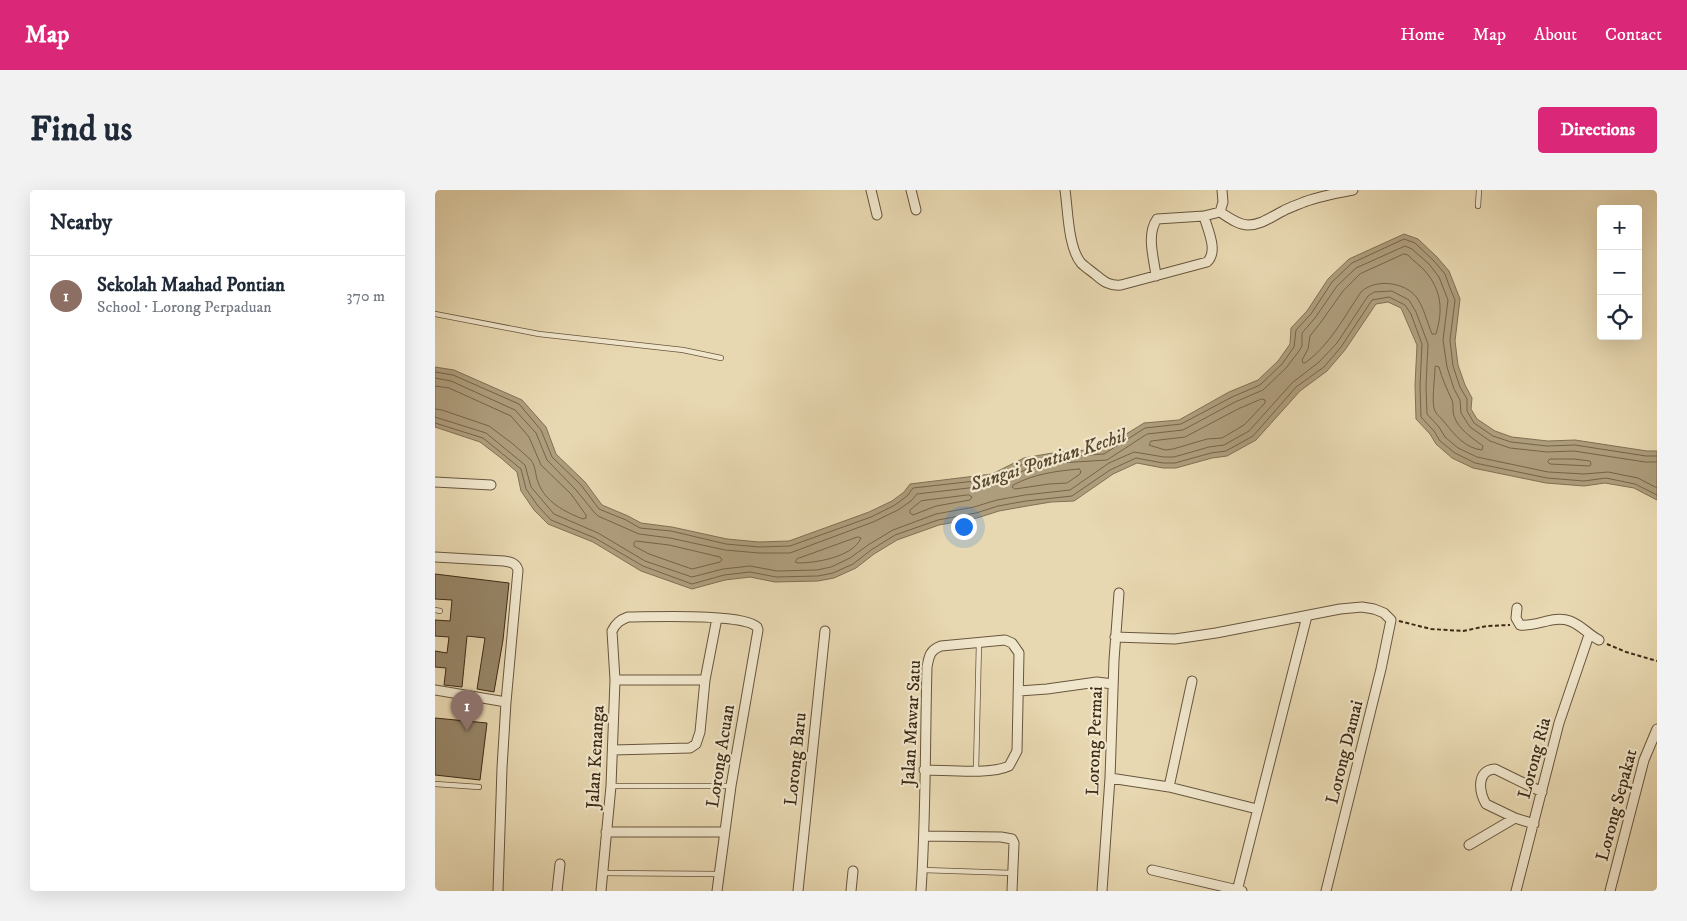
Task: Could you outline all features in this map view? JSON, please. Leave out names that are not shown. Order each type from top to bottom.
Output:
[{"type":"street","points":[[871,190],[877,215]]},
{"type":"street","points":[[911,190],[916,210]]},
{"type":"street","points":[[1065,190],[1075,250],[1081,263],[1103,281],[1114,285],[1157,276],[1207,262],[1213,253],[1213,248],[1204,216]]},
{"type":"street","points":[[1220,212],[1223,202],[1222,190]]},
{"type":"street","points":[[1157,276],[1151,243],[1153,226],[1157,219],[1204,216],[1220,212],[1246,226],[1264,222],[1282,211],[1306,201],[1324,195],[1353,190]]},
{"type":"street","points":[[435,482],[491,485]]},
{"type":"street","points":[[435,557],[505,561],[512,562],[517,566],[518,577],[506,702],[502,768],[498,891]]},
{"type":"street","name":"Lorong Permai","points":[[1102,891],[1110,778],[1115,637],[1119,593]]},
{"type":"street","points":[[1115,637],[1175,639],[1340,609],[1362,607],[1384,613],[1391,620]]},
{"type":"street","points":[[1517,608],[1516,618],[1520,625],[1529,626],[1548,620],[1561,619],[1570,621],[1599,640]]},
{"type":"street","points":[[1152,870],[1239,891],[1257,809],[1307,616]]},
{"type":"street","name":"Jalan Kenanga","points":[[601,891],[613,750],[615,680],[612,631],[615,624],[621,619],[628,617],[717,618]]},
{"type":"street","points":[[613,750],[693,747],[699,740],[705,680],[717,618]]},
{"type":"street","name":"Lorong Acuan","points":[[717,618],[748,622],[757,627],[757,640],[731,786],[717,891]]},
{"type":"street","name":"Lorong Damai","points":[[1326,891],[1381,669],[1391,620]]},
{"type":"street","name":"Lorong Baru","points":[[798,891],[825,631]]},
{"type":"street","name":"Lorong Ria","points":[[1516,891],[1559,723],[1589,635]]},
{"type":"street","name":"Jalan Mawar Satu","points":[[921,891],[925,836],[924,770],[927,667],[931,652],[941,646],[1005,640],[1012,643],[1019,653],[1019,691]]},
{"type":"street","points":[[615,680],[705,680]]},
{"type":"street","points":[[1169,787],[1192,681]]},
{"type":"street","points":[[924,770],[1003,769],[1009,766],[1017,751],[1019,691],[1097,682],[1113,684]]},
{"type":"street","points":[[435,690],[506,702]]},
{"type":"street","name":"Lorong Sepakat","points":[[1610,891],[1644,760],[1657,729]]},
{"type":"street","points":[[1534,824],[1515,818],[1486,804],[1480,787],[1481,779],[1486,772],[1495,769],[1542,792]]},
{"type":"street","points":[[1110,778],[1169,787],[1257,809]]},
{"type":"street","points":[[1469,845],[1515,818]]},
{"type":"street","points":[[607,832],[725,832]]},
{"type":"street","points":[[925,836],[1001,836],[1012,839],[1012,891]]},
{"type":"street","points":[[557,891],[560,864]]},
{"type":"street","points":[[851,891],[853,871]]},
{"type":"lane","points":[[1478,206],[1479,190]]},
{"type":"lane","points":[[435,314],[539,334],[683,350],[721,358]]},
{"type":"lane","points":[[976,770],[979,642]]},
{"type":"lane","points":[[435,784],[479,787]]},
{"type":"lane","points":[[611,786],[731,786]]},
{"type":"lane","points":[[923,870],[1013,873]]},
{"type":"lane","points":[[602,873],[719,874]]},
{"type":"path","points":[[1391,620],[1431,629],[1463,631],[1487,626],[1520,625]]},
{"type":"path","points":[[1599,640],[1626,652],[1657,661]]},
{"type":"water","name":"Sungai Pontian Kechil","points":[[1404,234],[1418,239],[1449,271],[1460,299],[1455,341],[1458,365],[1472,398],[1471,409],[1477,419],[1495,431],[1512,437],[1548,441],[1575,440],[1657,451],[1657,500],[1634,488],[1605,483],[1584,486],[1546,483],[1473,468],[1452,458],[1436,444],[1430,434],[1416,419],[1417,345],[1401,308],[1388,302],[1376,304],[1345,350],[1327,371],[1300,391],[1256,440],[1227,456],[1176,468],[1163,468],[1137,463],[1113,474],[1074,501],[1027,506],[939,525],[897,540],[856,568],[834,578],[818,581],[775,582],[750,577],[725,580],[692,589],[641,571],[593,542],[548,524],[534,510],[521,491],[517,472],[501,458],[480,442],[435,427],[435,367],[454,370],[522,400],[546,427],[556,454],[585,482],[602,505],[641,523],[672,527],[727,539],[759,542],[789,541],[869,512],[892,501],[904,492],[910,484],[992,474],[1024,458],[1058,452],[1102,449],[1144,423],[1179,420],[1229,392],[1258,380],[1278,361],[1290,344],[1291,328],[1307,311],[1328,279],[1349,259]]},
{"type":"building","points":[[435,574],[509,583],[503,640],[494,692],[477,689],[485,638],[467,636],[462,687],[444,685],[446,668],[435,667],[435,651],[447,653],[449,637],[435,636],[435,620],[450,621],[452,600],[435,599]]},
{"type":"building","points":[[435,718],[487,723],[480,780],[435,775]]},
{"type":"place","name":"Sekolah Maahad Pontian","points":[[467,731]]}]
